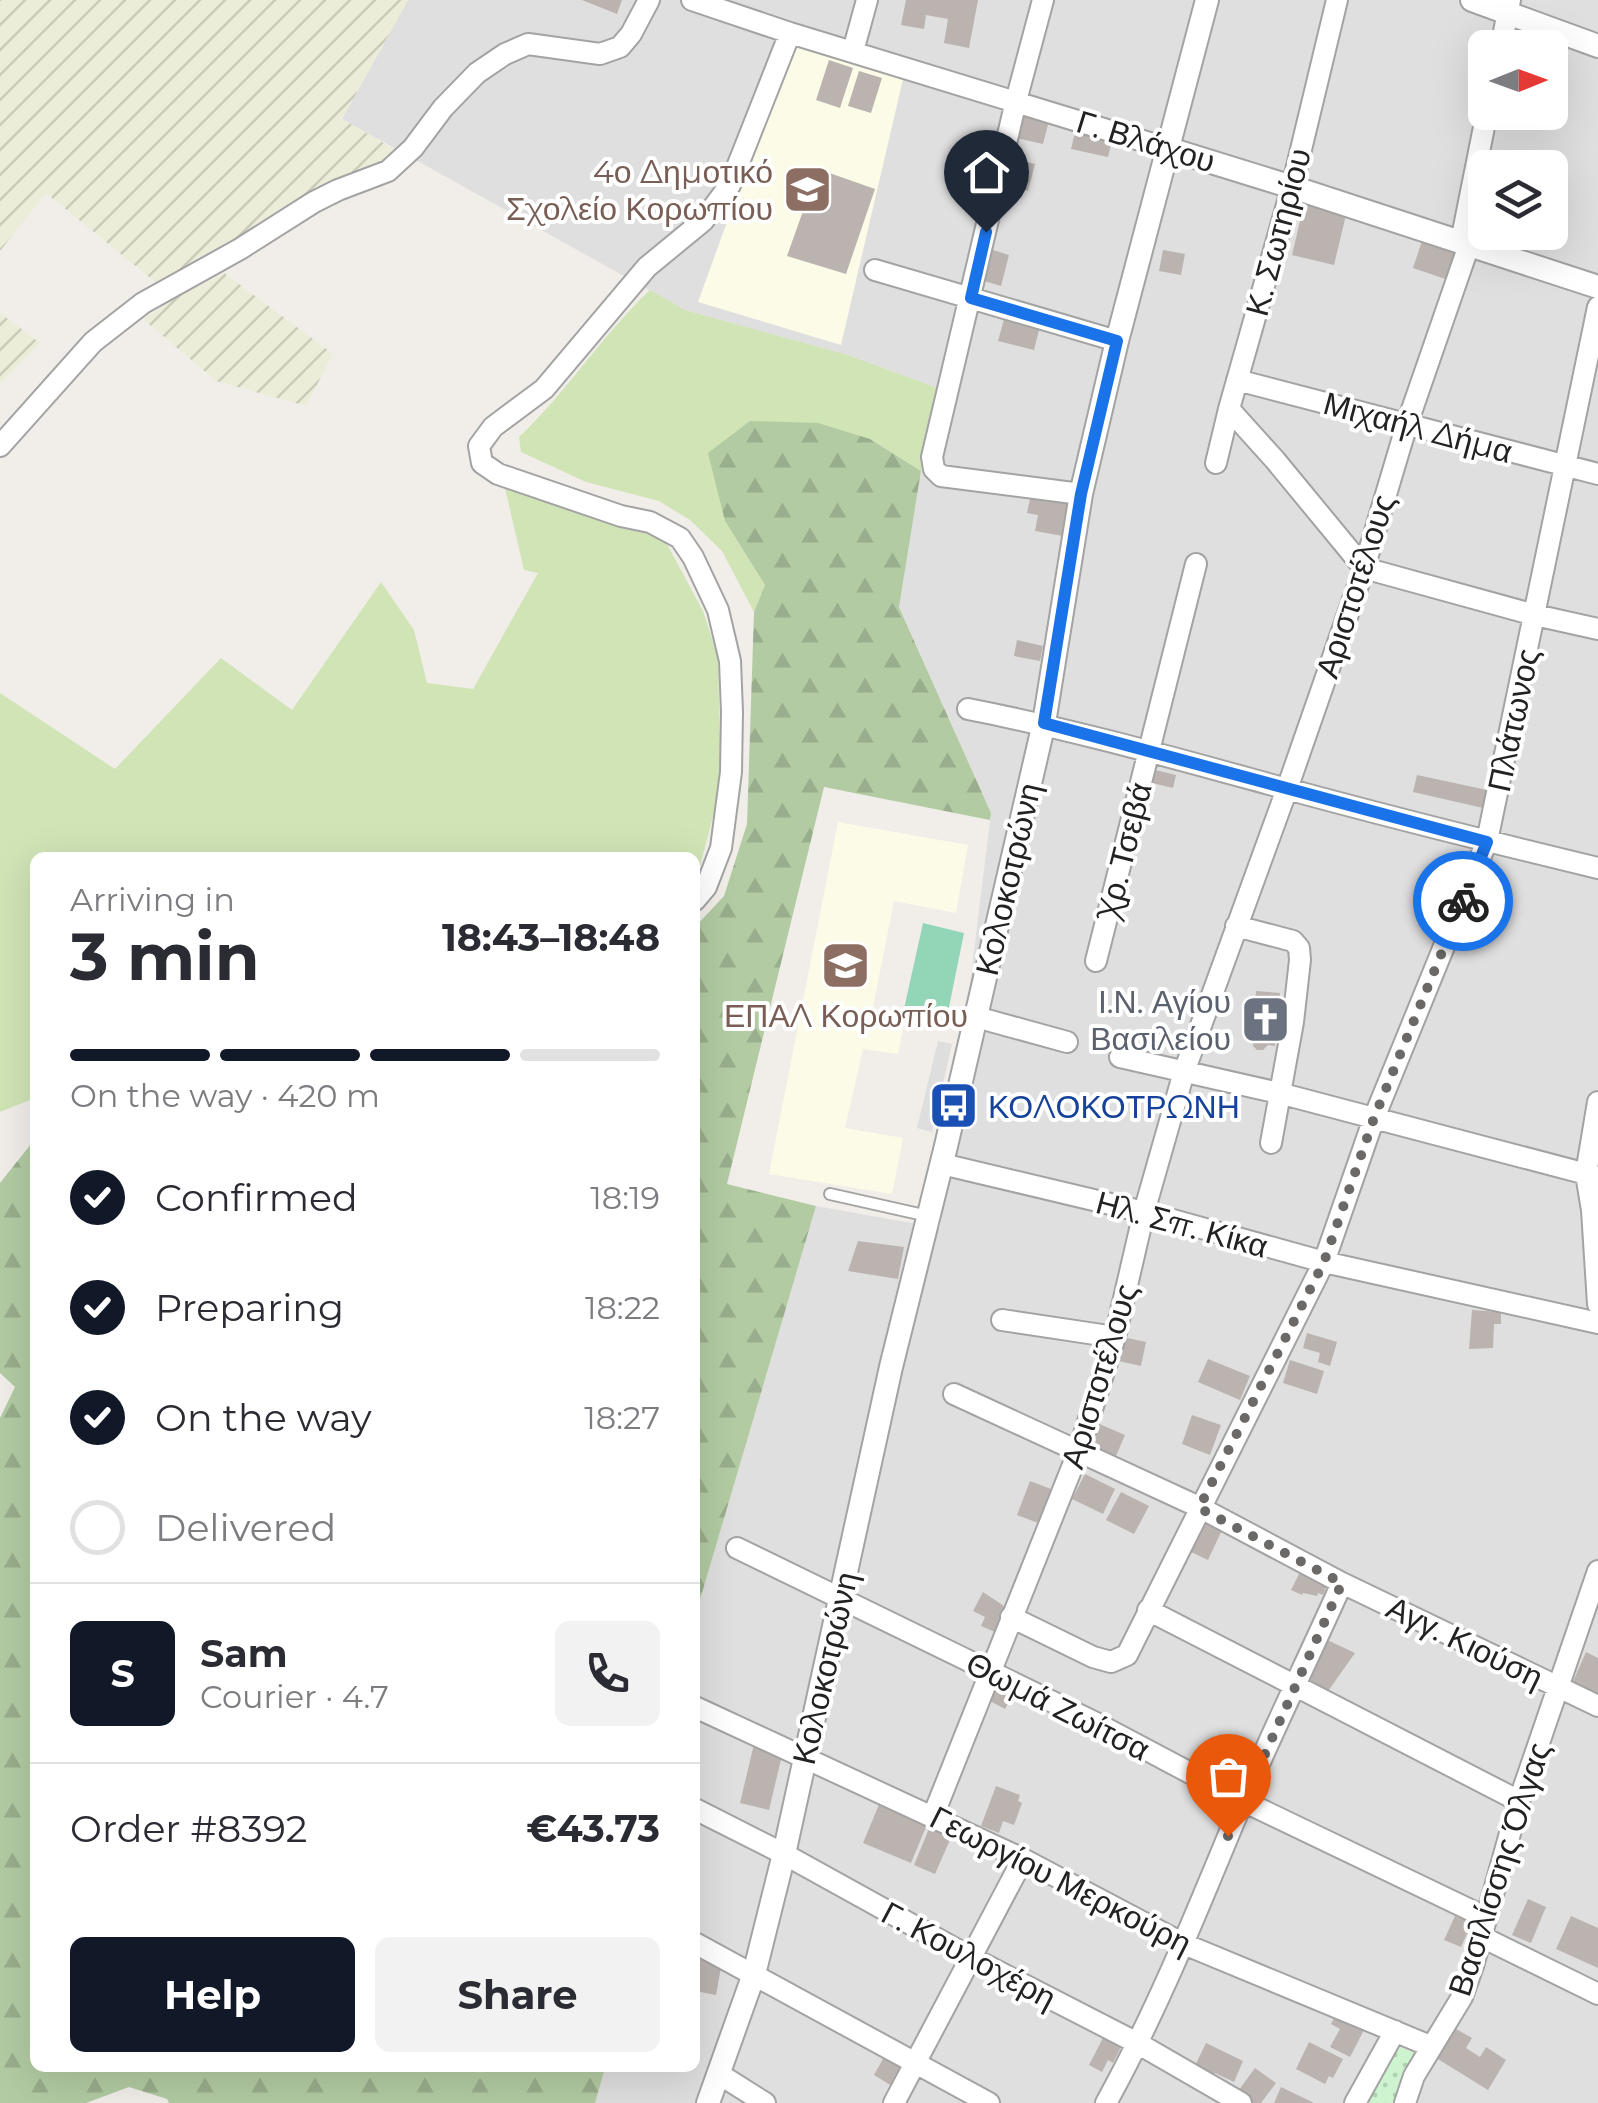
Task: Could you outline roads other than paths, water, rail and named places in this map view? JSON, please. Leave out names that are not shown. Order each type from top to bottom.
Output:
[{"type":"street","points":[[0,446],[93,342],[143,303],[314,202],[388,172],[477,73],[528,44],[600,54],[620,47],[649,0]]},
{"type":"street","name":"Γ. Βλάχου","points":[[692,0],[1598,287]]},
{"type":"street","points":[[853,52],[867,0]]},
{"type":"street","points":[[1043,0],[932,458],[934,469],[941,476],[1081,494]]},
{"type":"street","name":"Κολοκοτρώνη","points":[[708,2103],[754,1974],[784,1854],[891,1367],[1044,723],[1081,494],[1166,148],[1207,0]]},
{"type":"street","name":"Κ. Σωτηρίου","points":[[1216,463],[1292,187],[1336,0]]},
{"type":"street","points":[[1472,0],[1509,6],[1598,46]]},
{"type":"street","points":[[700,894],[721,848],[732,712],[730,661],[718,610],[693,557],[680,538],[650,522],[621,516],[498,474],[482,463],[480,446],[493,427],[544,389],[647,267],[702,221],[730,185],[790,33]]},
{"type":"street","name":"Αριστοτέλους","points":[[933,1816],[1080,1450],[1115,1337],[1144,1212],[1184,1072],[1364,568],[1465,244],[1484,130]]},
{"type":"street","points":[[875,270],[1117,341]]},
{"type":"street","name":"Πλάτωνος","points":[[1011,1617],[1093,1657],[1111,1662],[1127,1655],[1324,1262],[1374,1118],[1487,842],[1598,307]]},
{"type":"street","name":"Μιχαήλ Δήμα","points":[[1238,380],[1598,474]]},
{"type":"street","points":[[1229,409],[1364,568],[1598,629]]},
{"type":"street","name":"Χρ. Τσεβά","points":[[1096,961],[1196,564]]},
{"type":"street","points":[[968,708],[1044,723],[1598,868]]},
{"type":"street","points":[[1236,926],[1294,942],[1299,948],[1293,1022],[1271,1143]]},
{"type":"street","points":[[976,1017],[1066,1042]]},
{"type":"street","points":[[1120,1056],[1592,1175]]},
{"type":"street","points":[[1598,1102],[1592,1175],[1598,1304]]},
{"type":"street","name":"Ηλ. Σπ. Κίκα","points":[[942,1164],[1144,1212],[1324,1262],[1598,1323]]},
{"type":"street","points":[[1002,1320],[1115,1337]]},
{"type":"street","name":"Αγγ. Κιούση","points":[[954,1394],[1080,1450],[1342,1583],[1598,1706]]},
{"type":"street","name":"Θωμά Ζωίτσα","points":[[737,1548],[1096,1723],[1484,1927],[1598,1994]]},
{"type":"street","name":"Βασιλίσσης Όλγας","points":[[1405,2103],[1430,2046],[1462,1997],[1519,1801],[1558,1686],[1593,1606],[1598,1571]]},
{"type":"street","points":[[1106,2103],[1184,1944],[1243,1800],[1342,1583]]},
{"type":"street","points":[[1148,1610],[1519,1801]]},
{"type":"street","name":"Γεωργίου Μερκούρη","points":[[700,1709],[1023,1859],[1184,1944],[1430,2046]]},
{"type":"street","name":"Γ. Κουλοχέρη","points":[[700,1812],[1138,2044],[1241,2103]]},
{"type":"street","points":[[894,2103],[1023,1859]]},
{"type":"street","points":[[700,1946],[990,2103]]},
{"type":"street","points":[[1355,2103],[1395,2031]]},
{"type":"street","points":[[719,2074],[764,2103]]},
{"type":"lane","points":[[830,1194],[929,1216]]},
{"type":"place","name":"4ο Δημοτικό Σχολείο Κορωπίου","points":[[808,189]]},
{"type":"place","name":"ΕΠΑΛ Κορωπίου","points":[[846,965]]},
{"type":"place","name":"Ι.Ν. Αγίου Βασιλείου","points":[[1266,1019]]},
{"type":"place","name":"ΚΟΛΟΚΟΤΡΩΝΗ","points":[[953,1106]]}]
